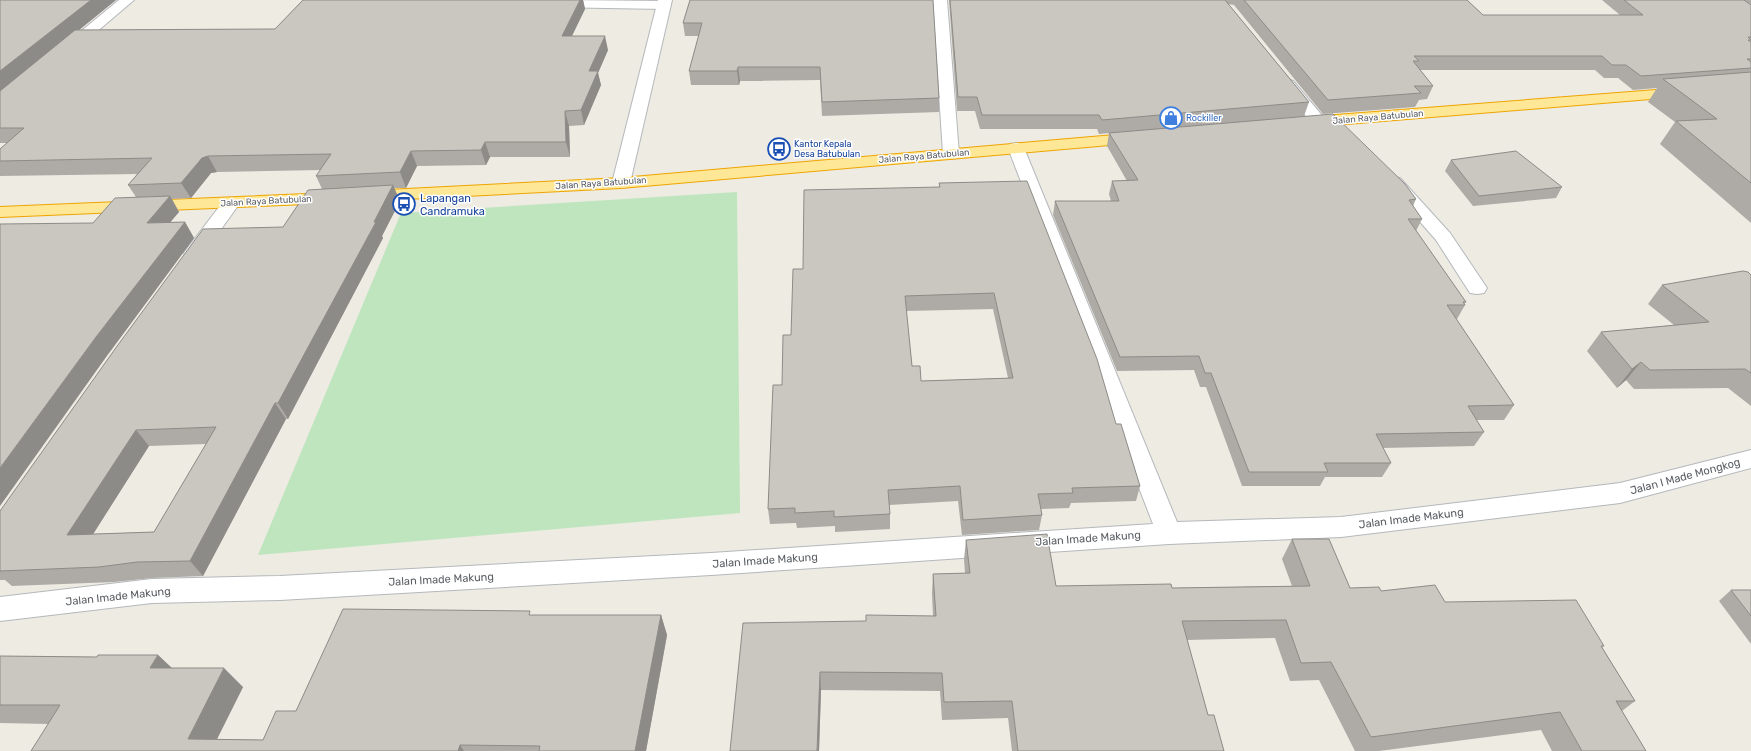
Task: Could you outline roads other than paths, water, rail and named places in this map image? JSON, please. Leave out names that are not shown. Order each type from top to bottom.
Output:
[{"type":"highway","name":"Jalan Raya Batubulan","points":[[1296,124],[1696,92]]},
{"type":"highway","name":"Jalan Raya Batubulan","points":[[0,212],[231,203],[621,183],[724,172],[1152,137]]},
{"type":"street","points":[[55,60],[127,0]]},
{"type":"street","points":[[940,0],[951,154]]},
{"type":"street","points":[[538,4],[665,3],[621,183]]},
{"type":"street","points":[[1280,74],[1325,121],[1349,137]]},
{"type":"street","points":[[1016,148],[1169,533]]},
{"type":"street","points":[[1383,171],[1406,193],[1444,237],[1477,288]]},
{"type":"street","points":[[184,268],[231,203]]},
{"type":"street","name":"Jalan I Made Mongkog","points":[[1529,504],[1620,493],[1751,459]]},
{"type":"street","name":"Jalan Imade Makung","points":[[0,609],[152,591],[280,588],[703,564],[1169,533],[1341,527],[1529,504]]},
{"type":"place","name":"Rockiller","points":[[1171,118]]},
{"type":"place","name":"Kantor Kepala Desa Batubulan","points":[[779,149]]},
{"type":"place","name":"Lapangan Candramuka","points":[[404,204]]}]
